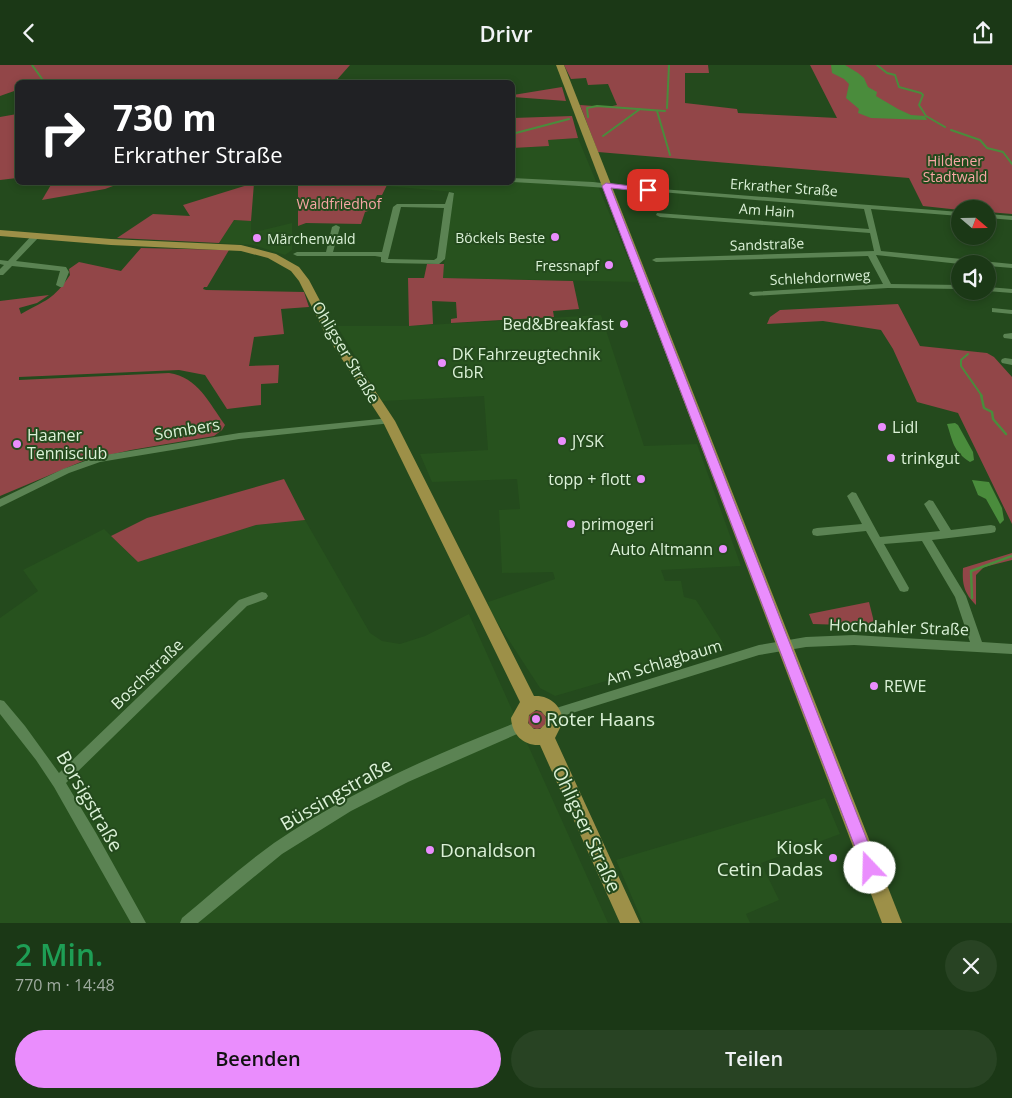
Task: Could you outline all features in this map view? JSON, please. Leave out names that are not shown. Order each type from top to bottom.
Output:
[{"type":"main road","points":[[560,65],[892,923]]},
{"type":"main road","name":"Ohligser Straße","points":[[0,233],[231,247],[262,252],[284,262],[304,280],[332,333],[388,421],[530,705]]},
{"type":"main road","points":[[530,705],[546,706],[554,714],[554,726],[545,736],[529,735],[520,727],[521,712],[530,705]]},
{"type":"main road","name":"Ohligser Straße","points":[[545,736],[630,923]]},
{"type":"street","name":"Erkrather Straße","points":[[515,179],[951,213]]},
{"type":"street","points":[[448,206],[406,205],[397,207],[384,260],[436,262],[441,259],[451,193]]},
{"type":"street","points":[[406,205],[408,194]]},
{"type":"street","name":"Schlehdornweg","points":[[867,206],[874,253],[888,286]]},
{"type":"street","name":"Am Hain","points":[[660,215],[872,231]]},
{"type":"street","points":[[996,217],[1012,218]]},
{"type":"street","points":[[329,253],[336,227]]},
{"type":"street","points":[[0,273],[36,236]]},
{"type":"street","name":"Sandstraße","points":[[656,260],[874,253],[951,261]]},
{"type":"street","points":[[297,254],[385,255]]},
{"type":"street","points":[[0,262],[63,269],[66,272],[60,285]]},
{"type":"street","name":"Sandstraße","points":[[996,265],[1012,266]]},
{"type":"street","name":"Schlehdornweg","points":[[753,294],[888,286],[951,287]]},
{"type":"street","points":[[996,290],[1012,291]]},
{"type":"street","points":[[995,310],[1012,312]]},
{"type":"street","name":"Sombers","points":[[0,503],[66,471],[99,459],[238,436],[388,421]]},
{"type":"street","points":[[852,496],[904,588]]},
{"type":"street","points":[[929,504],[946,533]]},
{"type":"street","points":[[817,532],[869,527]]},
{"type":"street","points":[[877,541],[992,529]]},
{"type":"street","points":[[925,537],[960,597],[977,646]]},
{"type":"street","name":"Boschstraße","points":[[59,781],[243,603],[262,596]]},
{"type":"street","name":"Hochdahler Straße","points":[[784,645],[854,640],[1012,649]]},
{"type":"street","name":"Am Schlagbaum","points":[[554,714],[720,662],[784,645]]},
{"type":"street","name":"Borsigstraße","points":[[0,705],[38,750],[59,781],[139,923]]},
{"type":"street","name":"Büssingstraße","points":[[187,923],[290,840],[335,813],[417,771],[520,727]]},
{"type":"shaded area","points":[[831,65],[845,65],[864,78],[868,87],[877,92],[876,96],[911,115],[925,116],[927,120],[871,118],[858,113],[859,109],[846,98],[849,84],[832,73]]},
{"type":"shaded area","points":[[578,138],[638,282],[442,278],[454,192],[387,185],[515,185],[515,148],[548,146],[547,140]]},
{"type":"shaded area","name":"Märchenwald","points":[[234,220],[251,221],[251,233],[292,223],[292,250],[285,255],[253,245],[219,243]]},
{"type":"shaded area","points":[[601,315],[644,446],[697,444],[741,566],[661,570],[665,581],[681,581],[684,597],[696,600],[725,646],[555,696],[540,688],[491,613],[488,602],[555,579],[553,572],[502,573],[499,510],[520,509],[517,479],[432,482],[420,454],[488,450],[484,396],[382,401],[337,326],[409,326]]},
{"type":"shaded area","points":[[955,423],[973,452],[974,460],[970,462],[960,454],[952,441],[947,424]]},
{"type":"shaded area","points":[[972,480],[989,482],[1002,508],[1004,520],[1000,524],[986,499],[978,495]]},
{"type":"shaded area","points":[[305,520],[370,633],[382,641],[400,644],[425,636],[469,614],[608,923],[0,923],[0,618],[38,591],[23,570],[104,529],[138,562],[256,525]]},
{"type":"shaded area","points":[[825,798],[840,834],[761,863],[779,900],[746,914],[750,923],[643,923],[616,860]]},
{"type":"green space","points":[[0,65],[350,65],[337,80],[15,80],[15,91],[0,96]]},
{"type":"green space","name":"Hildener Stadtwald","points":[[564,65],[708,65],[709,73],[685,73],[685,103],[737,109],[738,113],[837,118],[810,65],[1012,65],[1012,214],[996,213],[996,200],[951,200],[951,209],[923,206],[909,178],[598,152],[580,105],[608,107],[617,105],[608,84],[588,85],[586,78],[571,79]]},
{"type":"green space","points":[[562,87],[566,101],[515,97],[515,95]]},
{"type":"green space","points":[[15,114],[15,178],[0,180],[0,117]]},
{"type":"green space","points":[[572,116],[578,138],[548,140],[549,146],[515,148],[515,118]]},
{"type":"green space","points":[[51,185],[116,185],[105,189],[42,200]]},
{"type":"green space","points":[[248,185],[254,185],[251,221],[234,220],[219,243],[117,238],[153,214],[190,216],[183,205]]},
{"type":"green space","name":"Waldfriedhof","points":[[298,185],[387,185],[382,195],[377,195],[368,211],[365,212],[361,224],[306,223],[298,226]]},
{"type":"green space","points":[[141,248],[229,250],[207,287],[204,287],[203,289],[206,290],[304,292],[309,307],[281,309],[284,334],[254,337],[249,366],[279,365],[278,383],[261,384],[261,405],[227,409],[205,375],[179,370],[19,377],[19,380],[169,373],[179,375],[202,392],[225,425],[214,436],[131,450],[83,461],[0,496],[0,301],[49,295],[37,303],[19,308],[21,314],[54,295],[70,275],[69,269],[79,262],[121,271]]},
{"type":"green space","points":[[427,264],[444,264],[443,278],[573,281],[579,309],[553,311],[554,317],[451,323],[451,319],[457,318],[456,302],[432,301],[433,324],[409,326],[408,278],[424,278]]},
{"type":"green space","points":[[898,304],[920,346],[987,353],[994,357],[1012,377],[1012,524],[958,413],[917,402],[893,349],[881,330],[823,321],[767,324],[770,317],[780,310]]},
{"type":"green space","points":[[284,479],[305,520],[256,525],[138,562],[111,536],[147,518]]},
{"type":"green space","points":[[1012,553],[1012,560],[984,567],[976,575],[976,605],[965,588],[963,568]]},
{"type":"green space","points":[[869,602],[875,626],[813,624],[809,614]]},
{"type":"green space","points":[[537,711],[543,714],[546,720],[543,726],[537,729],[531,726],[528,720],[531,714]]},
{"type":"waterway","points":[[32,65],[43,80]]},
{"type":"waterway","points":[[667,108],[669,65]]},
{"type":"waterway","points":[[877,65],[887,73],[895,75],[899,87],[921,93],[923,95],[919,105],[926,116],[945,127]]},
{"type":"waterway","points":[[588,117],[587,108],[597,106],[640,109]]},
{"type":"waterway","points":[[603,136],[640,109]]},
{"type":"waterway","points":[[640,109],[665,111]]},
{"type":"waterway","points":[[657,111],[670,155]]},
{"type":"waterway","points":[[515,133],[569,119]]},
{"type":"waterway","points":[[951,130],[980,140],[987,148],[1003,152],[1012,164]]},
{"type":"waterway","points":[[968,354],[961,360],[961,366],[982,396]]},
{"type":"waterway","points":[[981,395],[984,408],[992,412],[993,419],[1006,434]]},
{"type":"waterway","points":[[972,598],[971,571],[1012,556]]},
{"type":"place","name":"Böckels Beste","points":[[555,237]]},
{"type":"place","name":"Märchenwald","points":[[257,238]]},
{"type":"place","name":"Fressnapf","points":[[609,265]]},
{"type":"place","name":"Bed&Breakfast","points":[[624,324]]},
{"type":"place","name":"DK Fahrzeugtechnik GbR","points":[[442,363]]},
{"type":"place","name":"Lidl","points":[[882,427]]},
{"type":"place","name":"JYSK","points":[[562,441]]},
{"type":"place","name":"Haaner Tennisclub","points":[[17,444]]},
{"type":"place","name":"trinkgut","points":[[891,458]]},
{"type":"place","name":"topp + flott","points":[[641,479]]},
{"type":"place","name":"primogeri","points":[[571,524]]},
{"type":"place","name":"Auto Altmann","points":[[723,549]]},
{"type":"place","name":"REWE","points":[[874,686]]},
{"type":"place","name":"Roter Haans","points":[[536,719]]},
{"type":"place","name":"Donaldson","points":[[430,850]]},
{"type":"place","name":"Kiosk Cetin Dadas","points":[[833,858]]},
{"type":"route","points":[[648,190],[606,186],[870,868]]}]
